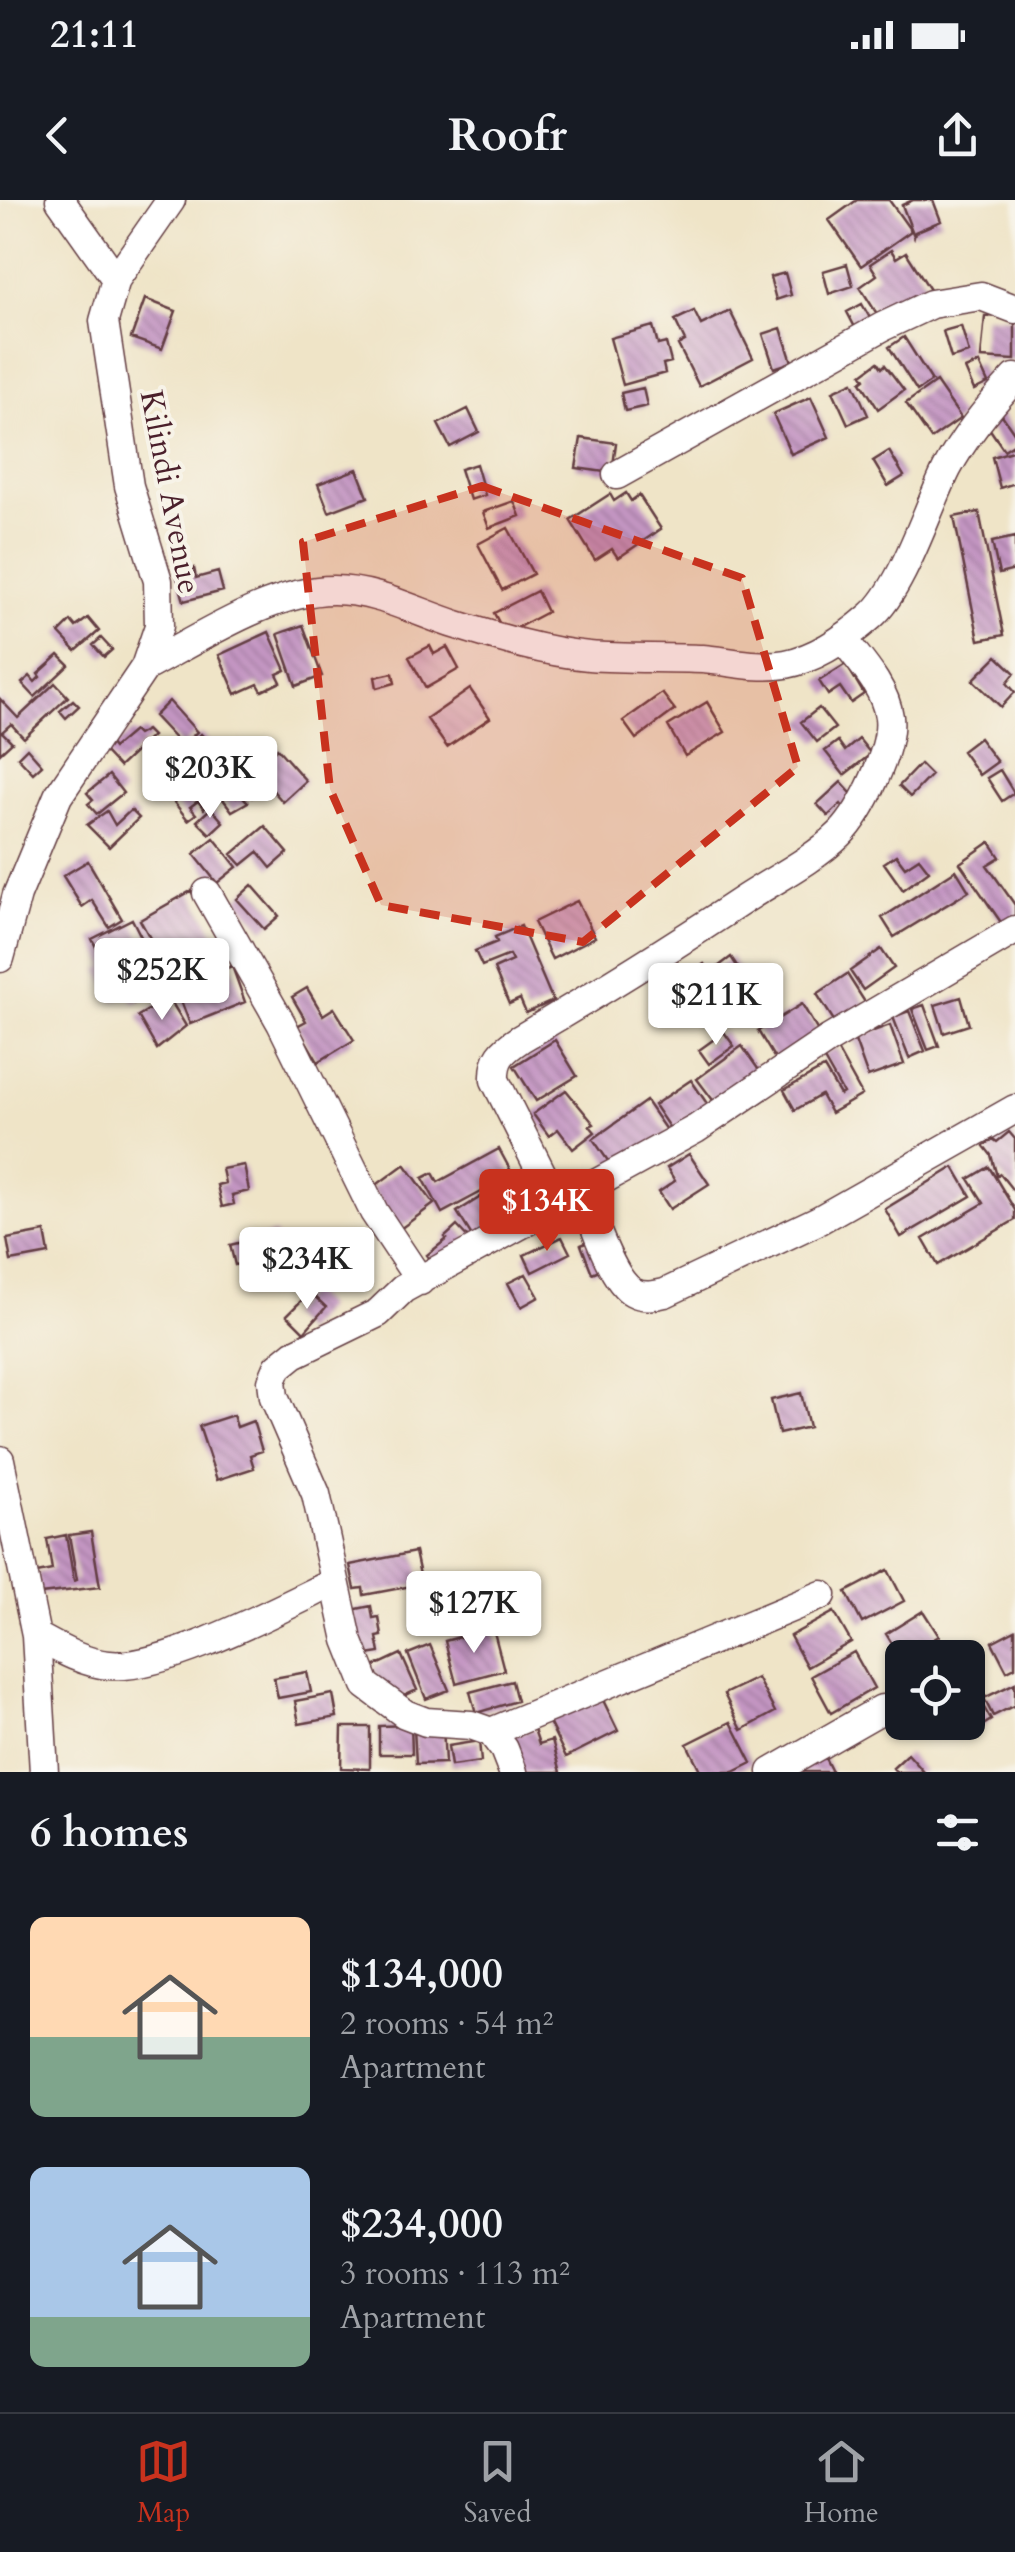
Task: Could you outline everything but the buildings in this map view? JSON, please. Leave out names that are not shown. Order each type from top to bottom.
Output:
[{"type":"street","points":[[60,200],[116,279]]},
{"type":"street","name":"Kilindi Avenue","points":[[0,958],[17,896],[58,796],[146,666],[159,626],[158,581],[130,486],[104,322],[116,279],[170,200]]},
{"type":"street","points":[[617,475],[930,304],[980,296],[1015,308]]},
{"type":"street","points":[[146,666],[259,609],[306,593],[332,590],[362,592],[502,638],[587,656],[707,659],[761,666],[810,657],[875,613],[895,582],[948,467],[976,422],[1015,378]]},
{"type":"street","points":[[843,638],[874,680],[889,716],[886,751],[863,800],[842,832],[812,857],[648,964],[502,1051],[494,1063],[495,1080],[616,1272],[633,1292],[648,1296],[665,1292],[819,1220],[1015,1109]]},
{"type":"street","points":[[207,894],[281,1023],[374,1212],[420,1281]]},
{"type":"street","points":[[513,1772],[504,1749],[491,1732],[471,1725],[426,1722],[395,1708],[366,1686],[348,1640],[316,1494],[274,1397],[272,1381],[278,1367],[294,1354],[378,1313],[403,1289],[696,1128],[828,1040],[1015,930]]},
{"type":"street","points":[[0,1460],[36,1636],[44,1772]]},
{"type":"street","points":[[36,1636],[74,1655],[107,1665],[134,1665],[240,1626],[335,1582]]},
{"type":"street","points":[[491,1732],[822,1596]]},
{"type":"street","points":[[772,1772],[882,1709]]},
{"type":"highlighted area","points":[[482,486],[742,578],[798,767],[583,942],[381,905],[330,789],[303,542]]}]
